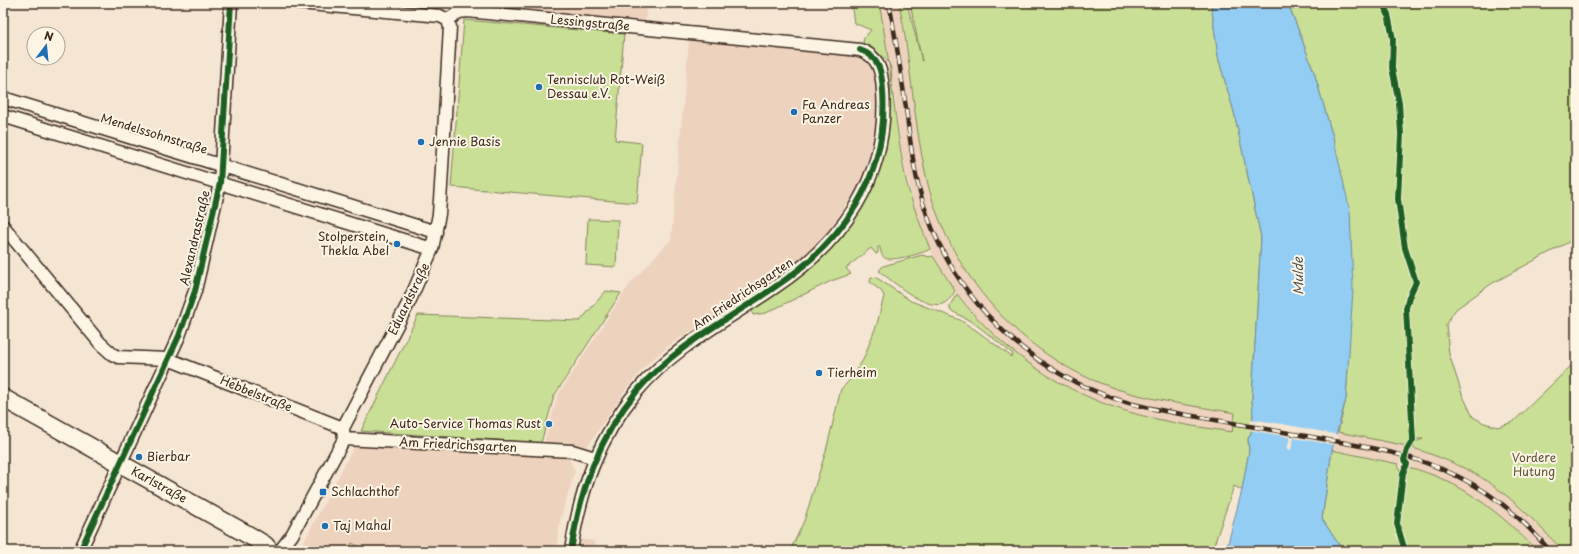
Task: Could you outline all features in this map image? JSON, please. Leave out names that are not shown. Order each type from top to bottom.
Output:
[{"type":"main road","name":"Karlstraße","points":[[3,398],[252,537],[265,545],[270,551]]},
{"type":"street","name":"Alexandrastraße","points":[[80,551],[179,336],[195,291],[220,183],[219,166],[231,3]]},
{"type":"street","points":[[300,3],[440,16],[448,20]]},
{"type":"street","name":"Lessingstraße","points":[[448,20],[458,7],[467,11],[860,50]]},
{"type":"street","name":"Eduardstraße","points":[[280,551],[292,535],[409,302],[432,249],[436,232],[444,156],[450,27],[448,20]]},
{"type":"street","name":"Am Friedrichsgarten","points":[[571,551],[578,509],[595,458],[620,414],[638,391],[667,360],[708,330],[800,269],[828,244],[855,208],[867,185],[878,155],[883,124],[884,100],[882,78],[877,63],[871,55],[860,50]]},
{"type":"street","name":"Mendelssohnstraße","points":[[3,98],[436,232]]},
{"type":"street","points":[[3,116],[432,249]]},
{"type":"street","points":[[3,226],[100,343],[112,354],[121,358],[168,359]]},
{"type":"street","name":"Hebbelstraße","points":[[168,359],[343,433]]},
{"type":"street","name":"Am Friedrichsgarten","points":[[343,433],[572,450],[595,458]]},
{"type":"shaded area","points":[[463,3],[647,3],[645,22]]},
{"type":"shaded area","points":[[879,3],[899,3],[926,177],[934,207],[948,241],[980,291],[998,312],[1021,334],[1044,352],[1072,369],[1099,382],[1131,393],[1163,401],[1357,435],[1407,446],[1435,456],[1468,470],[1503,492],[1533,519],[1563,551],[1537,551],[1519,532],[1427,472],[1351,453],[1156,419],[1122,410],[1089,397],[1060,383],[1008,348],[986,328],[955,291],[930,249],[916,214],[901,151],[891,68]]},
{"type":"shaded area","points":[[689,40],[863,56],[874,67],[878,123],[860,184],[829,231],[813,250],[793,265],[671,344],[646,365],[624,392],[587,447],[544,443],[557,397],[629,285],[671,240]]},
{"type":"shaded area","points":[[355,445],[569,459],[575,471],[560,520],[556,551],[299,551]]},
{"type":"shaded area","points":[[579,539],[593,541],[598,551],[580,551]]},
{"type":"green space","points":[[851,3],[879,3],[889,63],[886,59],[863,42],[864,38],[871,30],[854,23]]},
{"type":"green space","points":[[899,3],[907,3],[922,61],[910,3],[1211,3],[1218,57],[1234,112],[1261,237],[1252,398],[1253,416],[1251,433],[1248,439],[1249,451],[1242,490],[1234,486],[1212,551],[790,551],[804,521],[826,451],[841,389],[849,381],[863,360],[877,324],[884,296],[882,292],[870,282],[871,277],[877,278],[911,301],[960,320],[1012,357],[1013,354],[974,323],[950,310],[950,305],[957,294],[976,317],[997,338],[1021,357],[1045,374],[1099,402],[1128,412],[1157,419],[1232,432],[1235,413],[1133,394],[1100,383],[1068,368],[1039,349],[1012,326],[988,300],[967,272],[949,242],[936,210],[926,176],[922,155]]},
{"type":"green space","name":"Vordere Hutung","points":[[1288,3],[1576,3],[1576,238],[1491,284],[1456,309],[1446,324],[1449,354],[1462,394],[1473,417],[1484,423],[1498,427],[1513,422],[1576,361],[1576,551],[1563,551],[1519,506],[1495,486],[1468,470],[1434,455],[1413,448],[1415,442],[1423,439],[1411,439],[1407,446],[1338,432],[1346,399],[1348,367],[1334,141],[1313,69]]},
{"type":"green space","name":"Tennisclub Rot-Weiß Dessau e.V.","points":[[464,20],[624,34],[615,140],[642,143],[637,203],[451,187]]},
{"type":"green space","points":[[889,63],[891,68],[891,82],[890,70]]},
{"type":"green space","points":[[891,82],[898,136],[906,180],[930,249],[922,253],[888,259],[881,253],[880,247],[878,247],[878,253],[876,254],[871,248],[846,268],[851,274],[831,281],[766,313],[753,315],[752,310],[754,306],[820,258],[849,227],[860,210],[870,192],[883,152],[887,132]]},
{"type":"green space","points":[[588,219],[618,220],[616,267],[586,265]]},
{"type":"green space","points":[[922,255],[929,257],[933,256],[955,291],[950,299],[942,304],[934,304],[918,299],[879,271],[883,266]]},
{"type":"green space","points":[[606,291],[621,293],[554,396],[541,443],[361,431],[418,315],[580,321]]},
{"type":"green space","points":[[1332,450],[1398,464],[1401,474],[1395,527],[1401,551],[1343,551],[1322,519]]},
{"type":"green space","points":[[1408,467],[1445,480],[1462,489],[1494,511],[1537,551],[1408,551],[1399,531],[1398,516],[1400,498]]},
{"type":"green space","points":[[352,543],[368,551],[348,551]]},
{"type":"water","name":"Mulde","points":[[1211,3],[1288,3],[1313,69],[1334,141],[1350,211],[1353,289],[1346,399],[1332,450],[1322,519],[1343,551],[1226,551],[1242,490],[1249,451],[1248,439],[1251,433],[1253,416],[1252,398],[1261,237],[1234,112],[1218,57]]},
{"type":"pier","points":[[1251,419],[1339,435],[1336,445],[1294,438],[1291,450],[1287,449],[1290,437],[1249,430]]},
{"type":"railway","points":[[889,3],[915,170],[922,200],[933,230],[947,259],[964,287],[985,312],[1008,335],[1033,356],[1060,374],[1089,389],[1140,406],[1340,442],[1375,449],[1425,462],[1457,476],[1496,499],[1530,529],[1550,551]]},
{"type":"cycle path","points":[[80,551],[179,336],[195,291],[220,183],[231,3]]},
{"type":"cycle path","points":[[1383,3],[1388,14],[1393,39],[1392,68],[1399,103],[1401,134],[1398,199],[1405,248],[1416,282],[1406,308],[1413,440],[1407,450],[1404,460],[1407,464],[1403,473],[1397,524],[1405,551]]},
{"type":"cycle path","points":[[571,551],[580,507],[601,446],[623,409],[637,391],[651,375],[684,348],[797,271],[820,251],[839,229],[856,205],[869,180],[878,152],[883,123],[882,77],[878,66],[871,56],[860,50]]},
{"type":"place","name":"Tennisclub Rot-Weiß Dessau e.V.","points":[[539,87]]},
{"type":"place","name":"Fa Andreas Panzer","points":[[794,112]]},
{"type":"place","name":"Jennie Basis","points":[[421,142]]},
{"type":"place","name":"Stolperstein, Thekla Abel","points":[[397,244]]},
{"type":"place","name":"Tierheim","points":[[819,373]]},
{"type":"place","name":"Auto-Service Thomas Rust","points":[[549,424]]},
{"type":"place","name":"Bierbar","points":[[139,457]]},
{"type":"place","name":"Schlachthof","points":[[323,492]]},
{"type":"place","name":"Taj Mahal","points":[[325,526]]}]
